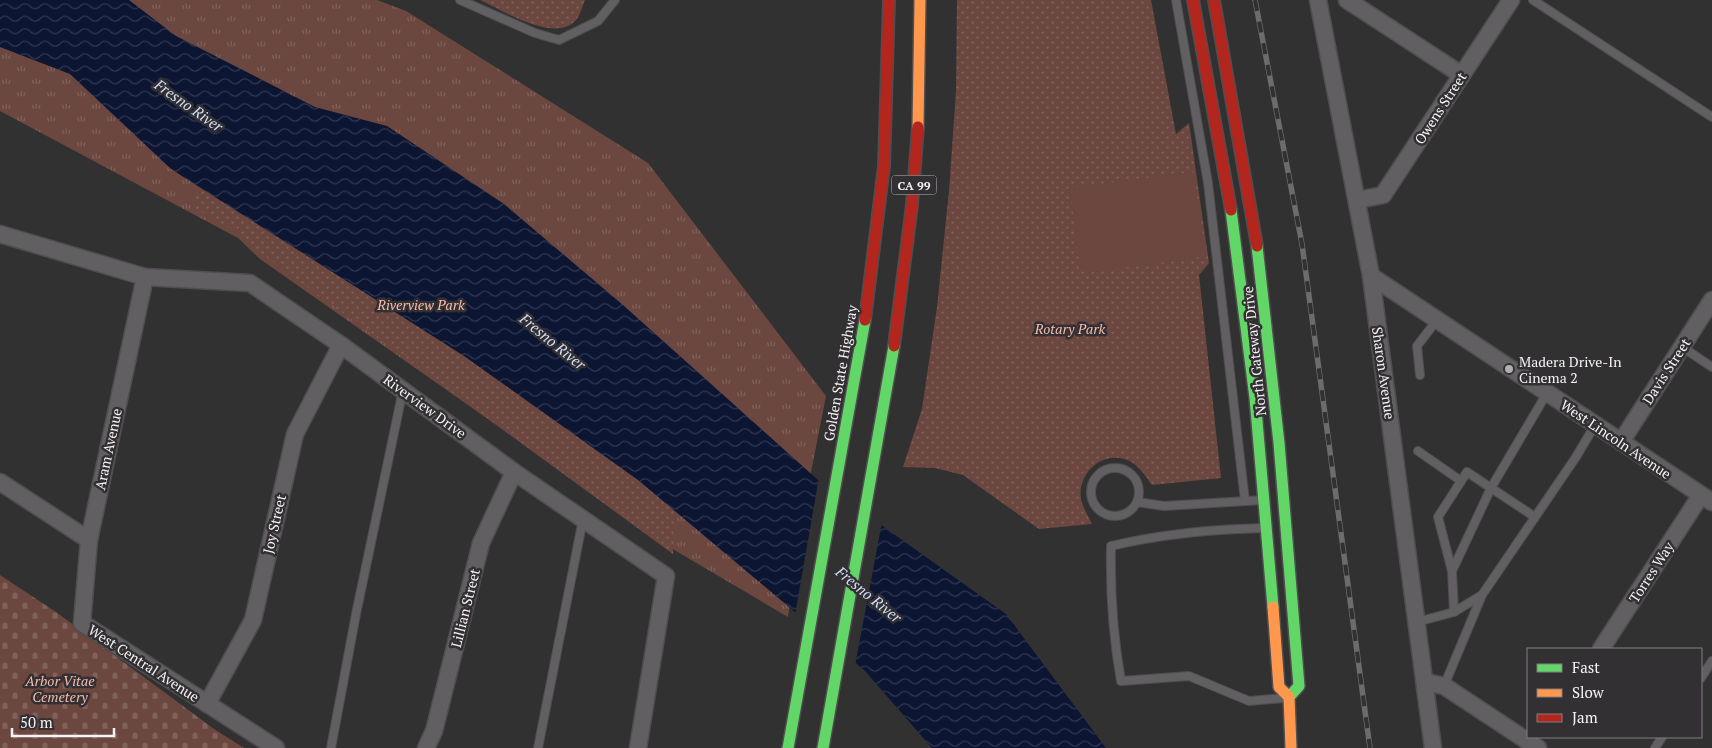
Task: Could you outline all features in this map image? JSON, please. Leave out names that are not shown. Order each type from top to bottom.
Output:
[{"type":"main road","name":"Golden State Highway","points":[[788,748],[861,348],[883,181],[888,110],[889,0]]},
{"type":"main road","name":"CA 99","points":[[823,748],[891,369],[905,272],[917,150],[920,0]]},
{"type":"main road","name":"North Gateway Drive","points":[[1193,0],[1226,179],[1274,499],[1287,525],[1299,686],[1289,698]]},
{"type":"main road","name":"North Gateway Drive","points":[[1214,0],[1245,174],[1264,297],[1274,499],[1267,528],[1279,687],[1289,698],[1292,748]]},
{"type":"street","name":"Sharon Avenue","points":[[1318,0],[1358,200],[1371,276],[1426,682],[1433,748]]},
{"type":"street","points":[[1347,0],[1462,75]]},
{"type":"street","name":"Owens Street","points":[[1358,200],[1383,195],[1511,0]]},
{"type":"street","name":"Riverview Drive","points":[[0,234],[145,277],[250,283],[341,345],[514,472],[666,576],[638,748]]},
{"type":"street","name":"West Lincoln Avenue","points":[[1371,276],[1706,499]]},
{"type":"street","name":"Aram Avenue","points":[[82,623],[89,540],[145,277]]},
{"type":"street","name":"Davis Street","points":[[1621,442],[1712,300]]},
{"type":"street","name":"Joy Street","points":[[207,704],[253,620],[294,434],[341,345]]},
{"type":"street","name":"Lillian Street","points":[[426,748],[434,731],[481,543],[514,472]]},
{"type":"street","points":[[0,482],[89,540]]},
{"type":"street","name":"Torres Way","points":[[1602,648],[1706,499]]},
{"type":"street","name":"West Central Avenue","points":[[82,623],[276,748]]},
{"type":"street","points":[[1426,682],[1444,686],[1537,748]]},
{"type":"lane","points":[[460,0],[534,33],[559,40],[598,21],[615,0]]},
{"type":"lane","points":[[1176,0],[1208,183],[1245,501]]},
{"type":"lane","points":[[1533,0],[1712,117]]},
{"type":"lane","points":[[1208,183],[1245,174]]},
{"type":"lane","points":[[1420,375],[1417,346],[1437,320]]},
{"type":"lane","points":[[1682,347],[1712,367]]},
{"type":"lane","points":[[331,748],[356,614],[403,390]]},
{"type":"lane","points":[[1452,571],[1491,488],[1547,393]]},
{"type":"lane","points":[[1444,686],[1482,595],[1576,457],[1595,425]]},
{"type":"lane","points":[[1418,451],[1461,482]]},
{"type":"lane","points":[[1114,468],[1130,473],[1139,486],[1138,502],[1126,514],[1118,516],[1103,513],[1097,508],[1091,494],[1095,480],[1100,474],[1114,468]]},
{"type":"lane","points":[[1454,612],[1452,571],[1438,517],[1467,472],[1535,517]]},
{"type":"lane","points":[[1138,502],[1164,506],[1274,499]]},
{"type":"lane","points":[[538,748],[583,519]]},
{"type":"lane","points":[[1287,525],[1267,528],[1216,529],[1162,536],[1111,546],[1110,592],[1115,648],[1121,681],[1189,676],[1249,701],[1289,698]]},
{"type":"lane","points":[[1417,622],[1454,612],[1482,595]]},
{"type":"lane","points":[[1702,676],[1712,661]]},
{"type":"green space","name":"Riverview Park","points":[[0,0],[377,0],[406,11],[648,163],[826,396],[801,523],[788,617],[676,551],[260,259],[238,238],[0,111]]},
{"type":"green space","points":[[480,0],[585,0],[580,14],[575,21],[566,27],[554,28],[542,27],[514,17]]},
{"type":"green space","name":"Rotary Park","points":[[957,0],[1151,0],[1176,134],[1189,123],[1209,263],[1199,275],[1221,478],[1152,485],[1133,463],[1124,459],[1107,459],[1092,467],[1083,482],[1081,490],[1081,499],[1092,524],[1039,529],[963,475],[935,468],[903,467],[922,409],[937,307],[949,191],[956,91]]},
{"type":"green space","name":"Riverview Park","points":[[218,128],[674,509],[673,554],[265,256],[237,232],[193,207]]},
{"type":"green space","points":[[1193,172],[1206,256],[1087,273],[1079,262],[1071,193],[1077,187]]},
{"type":"green space","name":"Arbor Vitae Cemetery","points":[[0,575],[56,612],[214,729],[244,748],[0,748]]},
{"type":"water","name":"Fresno River","points":[[0,0],[129,0],[176,36],[315,107],[387,126],[504,204],[623,305],[818,480],[1006,614],[1106,748],[932,748],[865,671],[638,480],[464,356],[171,169],[70,74],[0,47]]},
{"type":"pier","points":[[819,477],[882,522],[855,666],[795,615]]},
{"type":"railway","points":[[1255,0],[1302,244],[1370,748]]},
{"type":"traffic: fast","points":[[1231,210],[1255,398],[1273,607]]},
{"type":"traffic: fast","points":[[1257,246],[1279,443],[1299,686],[1289,697]]},
{"type":"traffic: fast","points":[[788,748],[865,320]]},
{"type":"traffic: fast","points":[[823,748],[894,346]]},
{"type":"traffic: slow","points":[[918,127],[920,0]]},
{"type":"traffic: slow","points":[[1273,607],[1279,687],[1289,697],[1291,748]]},
{"type":"traffic: jam","points":[[865,320],[884,166],[889,0]]},
{"type":"traffic: jam","points":[[1193,0],[1231,210]]},
{"type":"traffic: jam","points":[[1214,0],[1257,246]]},
{"type":"traffic: jam","points":[[894,346],[912,205],[918,127]]},
{"type":"place","name":"Madera Drive-In Cinema 2","points":[[1509,369]]}]
